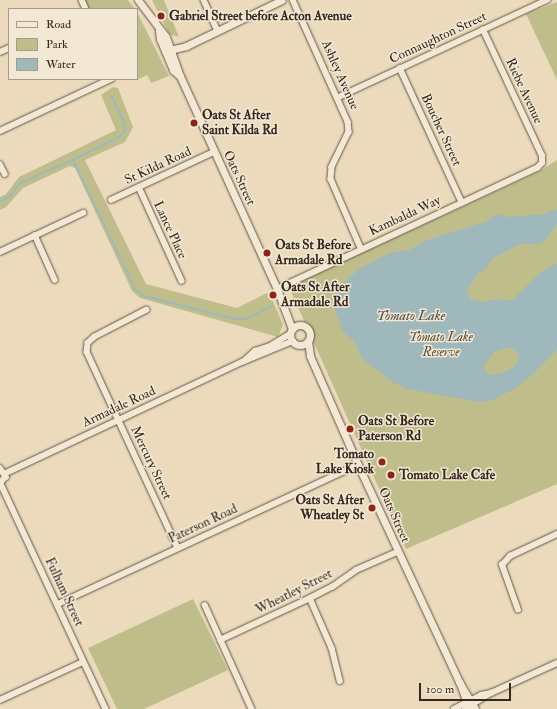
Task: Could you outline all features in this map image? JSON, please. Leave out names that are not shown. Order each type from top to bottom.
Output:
[{"type":"street","name":"Oats Street","points":[[138,0],[159,30],[166,37],[169,53],[277,289],[294,337],[310,356],[358,465],[469,706]]},
{"type":"street","points":[[204,0],[218,31]]},
{"type":"street","points":[[169,53],[282,0]]},
{"type":"street","name":"Ashley Avenue","points":[[293,0],[339,97],[348,122],[348,132],[332,167],[331,179],[361,248]]},
{"type":"street","name":"Connaughton Street","points":[[339,97],[547,0]]},
{"type":"street","name":"Riebe Avenue","points":[[483,30],[542,156],[542,163]]},
{"type":"street","name":"Boucher Street","points":[[400,68],[462,202]]},
{"type":"street","points":[[0,131],[109,80]]},
{"type":"street","name":"St Kilda Road","points":[[111,200],[214,152]]},
{"type":"street","name":"Kambalda Way","points":[[277,289],[361,248],[537,168],[542,163]]},
{"type":"street","points":[[0,164],[5,174]]},
{"type":"street","name":"Lance Place","points":[[139,187],[182,281]]},
{"type":"street","points":[[0,252],[83,213]]},
{"type":"street","points":[[35,235],[55,280]]},
{"type":"street","name":"Oats Street","points":[[277,289],[301,325],[309,329],[308,340],[310,356]]},
{"type":"street","name":"Mercury Street","points":[[147,310],[95,337],[88,343],[87,352],[178,548]]},
{"type":"street","points":[[301,325],[294,337],[308,340]]},
{"type":"street","name":"Armadale Road","points":[[6,473],[294,337]]},
{"type":"street","name":"Paterson Road","points":[[58,604],[358,465]]},
{"type":"street","points":[[0,468],[6,473],[1,484]]},
{"type":"street","name":"Fulham Street","points":[[1,484],[106,709]]},
{"type":"street","points":[[518,610],[502,565],[510,556],[557,534]]},
{"type":"street","name":"Wheatley Street","points":[[220,640],[332,587],[356,570],[398,552]]},
{"type":"street","points":[[310,598],[332,648],[340,681]]},
{"type":"street","points":[[204,605],[252,709]]},
{"type":"street","points":[[0,700],[83,662]]},
{"type":"street","points":[[454,709],[469,706],[491,693],[557,663]]},
{"type":"green space","points":[[84,0],[128,0],[134,8],[88,8]]},
{"type":"green space","points":[[152,0],[164,0],[179,37],[169,34]]},
{"type":"green space","points":[[557,2],[557,80],[526,14]]},
{"type":"green space","points":[[138,14],[169,76],[151,83],[147,75],[138,80]]},
{"type":"green space","points":[[113,87],[118,88],[133,127],[125,142],[85,160],[146,284],[237,308],[269,292],[283,325],[278,337],[140,298],[132,291],[75,168],[70,166],[23,188],[6,207],[0,210],[0,197],[6,194],[19,177],[116,130],[101,95]]},
{"type":"green space","name":"Tomato Lake Reserve","points":[[557,160],[557,484],[406,549],[289,287],[538,172]]},
{"type":"green space","points":[[193,599],[228,670],[144,709],[117,709],[88,648]]},
{"type":"water","name":"Tomato Lake","points":[[557,209],[557,224],[547,238],[540,244],[520,244],[492,259],[485,269],[477,274],[467,291],[470,299],[481,302],[496,299],[511,301],[539,274],[557,263],[557,350],[531,376],[512,390],[490,401],[479,402],[407,389],[392,382],[362,358],[354,341],[343,332],[335,308],[336,294],[340,286],[359,269],[389,253],[409,250],[427,240],[488,221],[496,214],[508,217],[543,214]],"holes":[[[510,347],[519,354],[518,362],[505,372],[491,375],[485,372],[484,365],[494,352]]]},
{"type":"waterway","points":[[0,202],[10,196],[20,183],[73,160],[119,137],[125,131],[124,123],[112,97]]},
{"type":"waterway","points":[[73,160],[135,289],[144,296],[234,319],[246,319],[272,306]]},
{"type":"place","name":"Gabriel Street before Acton Avenue","points":[[161,16]]},
{"type":"place","name":"Oats St After Saint Kilda Rd","points":[[194,123]]},
{"type":"place","name":"Oats St Before Armadale Rd","points":[[267,253]]},
{"type":"place","name":"Oats St After Armadale Rd","points":[[273,295]]},
{"type":"place","name":"Oats St Before Paterson Rd","points":[[350,429]]},
{"type":"place","name":"Tomato Lake Kiosk","points":[[382,462]]},
{"type":"place","name":"Tomato Lake Cafe","points":[[391,475]]},
{"type":"place","name":"Oats St After Wheatley St","points":[[372,508]]}]
